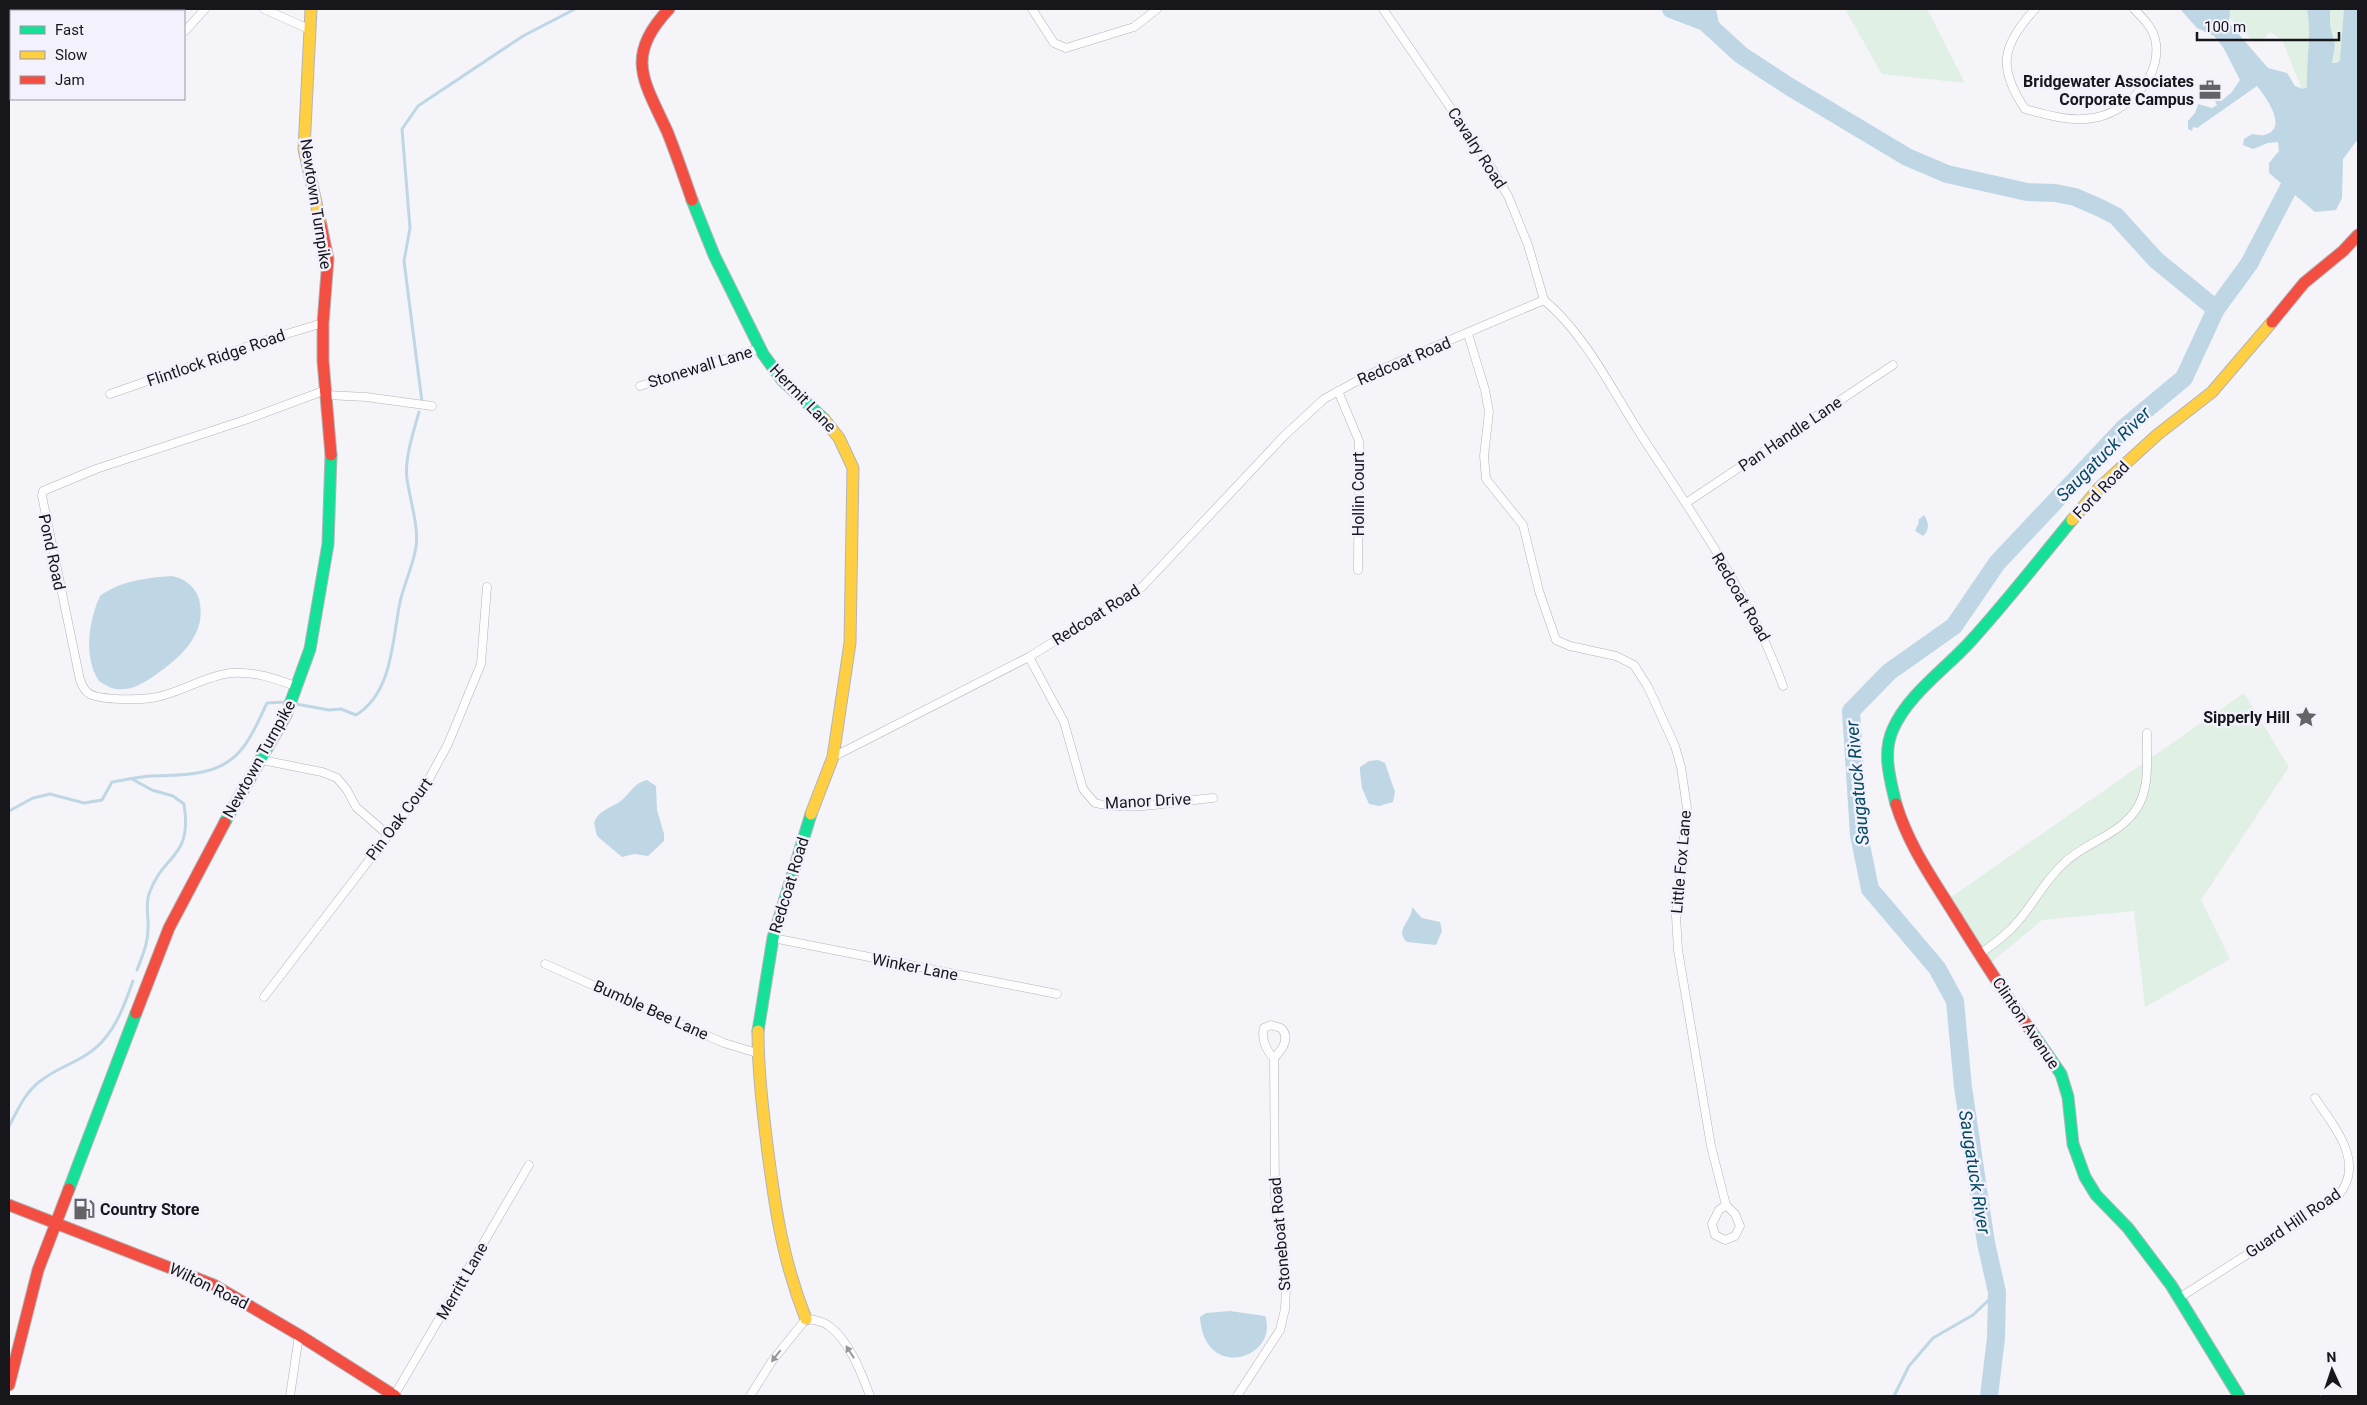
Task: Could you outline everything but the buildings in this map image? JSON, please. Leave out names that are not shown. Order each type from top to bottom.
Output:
[{"type":"street","points":[[185,31],[205,9]]},
{"type":"street","points":[[264,9],[312,30]]},
{"type":"street","name":"Newtown Turnpike","points":[[9,1385],[38,1270],[169,928],[209,849],[262,760],[291,703],[310,649],[328,544],[332,469],[323,323],[328,259],[304,149],[312,30],[311,9]]},
{"type":"street","name":"Hermit Lane","points":[[669,9],[659,19],[645,44],[642,55],[643,78],[668,133],[700,224],[760,348],[784,382],[837,432],[849,453],[853,468],[850,643],[833,757]]},
{"type":"street","points":[[1032,9],[1054,43],[1066,48],[1134,27],[1157,9]]},
{"type":"street","name":"Cavalry Road","points":[[1383,9],[1485,158],[1508,196],[1528,245],[1544,300]]},
{"type":"street","points":[[2035,9],[2016,31],[2007,49],[2008,73],[2013,92],[2025,109],[2071,119],[2092,118],[2113,112],[2137,92],[2153,71],[2156,42],[2148,24],[2134,9]]},
{"type":"street","name":"Ford Road","points":[[1888,774],[1888,746],[1893,729],[1914,698],[1969,643],[2100,487],[2157,435],[2212,392],[2304,283],[2343,251],[2358,235]]},
{"type":"street","name":"Redcoat Road","points":[[806,1319],[793,1286],[784,1255],[776,1210],[758,1053],[762,994],[773,938],[814,803],[833,757],[1029,657],[1142,587],[1308,412],[1338,391],[1368,374],[1468,334],[1544,300],[1561,314],[1600,370],[1686,503],[1758,626],[1769,648],[1783,686]]},
{"type":"street","name":"Flintlock Ridge Road","points":[[110,394],[263,341],[323,323]]},
{"type":"street","name":"Little Fox Lane","points":[[1468,334],[1485,390],[1489,412],[1484,456],[1486,479],[1523,525],[1539,591],[1556,640],[1570,646],[1616,656],[1634,665],[1648,686],[1675,746],[1681,767],[1687,808],[1675,934],[1711,1146],[1726,1205],[1735,1214],[1740,1226],[1735,1236],[1725,1240],[1715,1235],[1712,1224],[1719,1210],[1726,1205]]},
{"type":"street","name":"Stonewall Lane","points":[[640,386],[760,348]]},
{"type":"street","name":"Pan Handle Lane","points":[[1686,503],[1893,365]]},
{"type":"street","name":"Hollin Court","points":[[1338,391],[1358,442],[1358,570]]},
{"type":"street","points":[[326,393],[432,406]]},
{"type":"street","name":"Pond Road","points":[[298,687],[262,674],[238,673],[216,677],[157,697],[116,698],[94,696],[86,692],[80,680],[42,496],[43,491],[50,487],[96,469],[326,393]]},
{"type":"street","name":"Pin Oak Court","points":[[264,996],[423,790],[437,766],[462,712],[481,664],[487,588]]},
{"type":"street","name":"Manor Drive","points":[[1029,657],[1064,722],[1083,789],[1095,803],[1113,806],[1138,805],[1213,798]]},
{"type":"street","points":[[1980,954],[2008,933],[2021,918],[2040,888],[2064,862],[2129,819],[2145,790],[2147,734]]},
{"type":"street","points":[[262,760],[322,772],[337,778],[347,790],[356,807],[388,834]]},
{"type":"street","name":"Clinton Avenue","points":[[1888,774],[1904,830],[1928,872],[1980,954],[2061,1074],[2068,1097],[2073,1144],[2088,1182],[2096,1195],[2136,1239],[2179,1298],[2239,1396]]},
{"type":"street","name":"Winker Lane","points":[[773,938],[1057,994]]},
{"type":"street","name":"Bumble Bee Lane","points":[[546,964],[724,1043],[758,1053]]},
{"type":"street","name":"Stoneboat Road","points":[[1237,1396],[1280,1330],[1286,1309],[1286,1288],[1275,1196],[1274,1058]]},
{"type":"street","name":"Guard Hill Road","points":[[2179,1298],[2337,1197],[2348,1185],[2354,1170],[2350,1152],[2315,1098]]},
{"type":"street","name":"Merritt Lane","points":[[395,1396],[529,1165]]},
{"type":"street","name":"Wilton Road","points":[[9,1205],[57,1222],[214,1285],[395,1396]]},
{"type":"street","points":[[750,1396],[772,1361],[806,1319],[829,1326],[857,1365],[870,1396]]},
{"type":"street","points":[[290,1396],[299,1336]]},
{"type":"shaded area","points":[[1845,9],[1927,9],[1965,83],[1882,74]]},
{"type":"shaded area","points":[[2221,9],[2309,9],[2310,84],[2305,97],[2282,40],[2270,32],[2264,39],[2257,42],[2253,41]]},
{"type":"shaded area","points":[[2327,9],[2354,9],[2346,52],[2334,68],[2330,53]]},
{"type":"shaded area","points":[[2244,693],[2289,767],[2201,900],[2230,959],[2145,1007],[2134,911],[2042,920],[1986,967],[1944,902]]},
{"type":"water","points":[[1661,9],[1716,9],[1719,23],[1724,31],[1714,37],[1700,27],[1672,17]]},
{"type":"water","points":[[2180,9],[2230,9],[2229,23],[2268,68],[2287,73],[2295,86],[2303,89],[2307,87],[2309,28],[2307,9],[2330,9],[2330,26],[2335,45],[2332,63],[2337,63],[2340,60],[2344,9],[2358,9],[2358,139],[2343,159],[2342,198],[2336,210],[2315,212],[2269,173],[2269,163],[2279,151],[2278,142],[2268,143],[2253,149],[2243,145],[2244,139],[2252,134],[2264,135],[2271,132],[2275,126],[2275,119],[2270,104],[2257,86],[2197,128],[2193,127],[2192,131],[2188,129],[2188,121],[2195,113],[2198,104],[2212,108],[2217,105],[2215,101],[2218,99],[2221,101],[2231,93],[2240,80],[2223,47],[2214,36],[2197,28]]},
{"type":"water","points":[[1924,515],[1928,526],[1923,536],[1915,531],[1918,520]]},
{"type":"water","points":[[171,576],[188,583],[195,590],[199,599],[201,612],[199,623],[196,634],[190,644],[164,669],[136,686],[127,689],[116,689],[99,681],[91,661],[89,639],[93,616],[100,596],[125,584],[143,579]]},
{"type":"water","points":[[1378,760],[1385,763],[1395,792],[1393,802],[1379,806],[1369,804],[1362,788],[1360,771],[1360,767],[1369,761]]},
{"type":"water","points":[[647,780],[656,786],[657,810],[664,834],[664,841],[648,856],[634,854],[622,857],[597,836],[594,823],[602,812],[622,800],[639,783]]},
{"type":"water","points":[[1412,907],[1422,918],[1440,922],[1442,931],[1436,945],[1407,942],[1403,937],[1403,929]]},
{"type":"water","points":[[1230,1311],[1265,1316],[1267,1331],[1262,1343],[1252,1352],[1240,1357],[1226,1357],[1214,1351],[1205,1338],[1200,1317],[1206,1313]]},
{"type":"waterway","points":[[422,402],[404,261],[410,228],[402,129],[418,106],[523,36],[575,9]]},
{"type":"waterway","points":[[1671,9],[1705,22],[1741,55],[1790,87],[1907,157],[1947,174],[2027,192],[2055,193],[2075,197],[2116,216],[2156,260],[2216,309]]},
{"type":"waterway","name":"Saugatuck River","points":[[1989,1396],[1996,1338],[1997,1292],[1986,1243],[1963,1087],[1955,1001],[1937,968],[1870,889],[1859,835],[1851,711],[1889,672],[1954,626],[1997,563],[2124,428],[2184,378],[2216,309],[2249,264],[2298,170]]},
{"type":"waterway","points":[[9,811],[33,798],[50,794],[84,803],[102,800],[112,782],[145,776],[199,773],[211,770],[232,759],[241,750],[267,703],[285,702],[329,710],[341,709],[356,715],[368,705],[377,693],[389,664],[400,602],[416,547],[415,522],[406,471],[410,445],[419,412]]},
{"type":"waterway","points":[[132,779],[152,790],[173,796],[184,804],[186,822],[181,846],[162,870],[149,894],[147,903],[147,939],[137,970]]},
{"type":"waterway","points":[[9,1126],[29,1092],[39,1082],[55,1071],[91,1052],[106,1037],[125,1003],[133,981]]},
{"type":"waterway","points":[[1894,1396],[1909,1366],[1933,1338],[1973,1315],[1997,1292]]},
{"type":"traffic: fast","points":[[692,200],[714,255],[763,354],[782,380],[824,419]]},
{"type":"traffic: fast","points":[[225,822],[286,715],[310,649],[328,544],[331,455]]},
{"type":"traffic: fast","points":[[1896,804],[1888,766],[1888,747],[1893,729],[1900,717],[1927,683],[1982,628],[2072,520]]},
{"type":"traffic: fast","points":[[758,1031],[773,938],[811,814]]},
{"type":"traffic: fast","points":[[69,1189],[136,1013]]},
{"type":"traffic: fast","points":[[2031,1031],[2061,1074],[2068,1097],[2073,1144],[2085,1177],[2096,1195],[2128,1228],[2171,1285],[2239,1396]]},
{"type":"traffic: slow","points":[[311,9],[304,149],[321,225]]},
{"type":"traffic: slow","points":[[2072,520],[2100,487],[2157,435],[2212,392],[2272,322]]},
{"type":"traffic: slow","points":[[811,814],[833,757],[850,643],[853,468],[839,438],[824,419]]},
{"type":"traffic: slow","points":[[758,1031],[763,1107],[777,1217],[791,1277],[806,1319]]},
{"type":"traffic: jam","points":[[669,9],[646,41],[642,69],[651,97],[667,131],[692,200]]},
{"type":"traffic: jam","points":[[321,225],[328,259],[323,323],[323,361],[331,455]]},
{"type":"traffic: jam","points":[[2272,322],[2304,283],[2343,251],[2358,235]]},
{"type":"traffic: jam","points":[[1896,804],[1907,834],[1930,875],[1992,974],[2031,1031]]},
{"type":"traffic: jam","points":[[136,1013],[169,928],[225,822]]},
{"type":"traffic: jam","points":[[9,1385],[38,1270],[69,1189]]},
{"type":"traffic: jam","points":[[9,1205],[214,1285],[299,1335],[395,1396]]},
{"type":"place","name":"Bridgewater Associates Corporate Campus","points":[[2210,90]]},
{"type":"place","name":"Sipperly Hill","points":[[2306,717]]},
{"type":"place","name":"Country Store","points":[[84,1209]]}]
